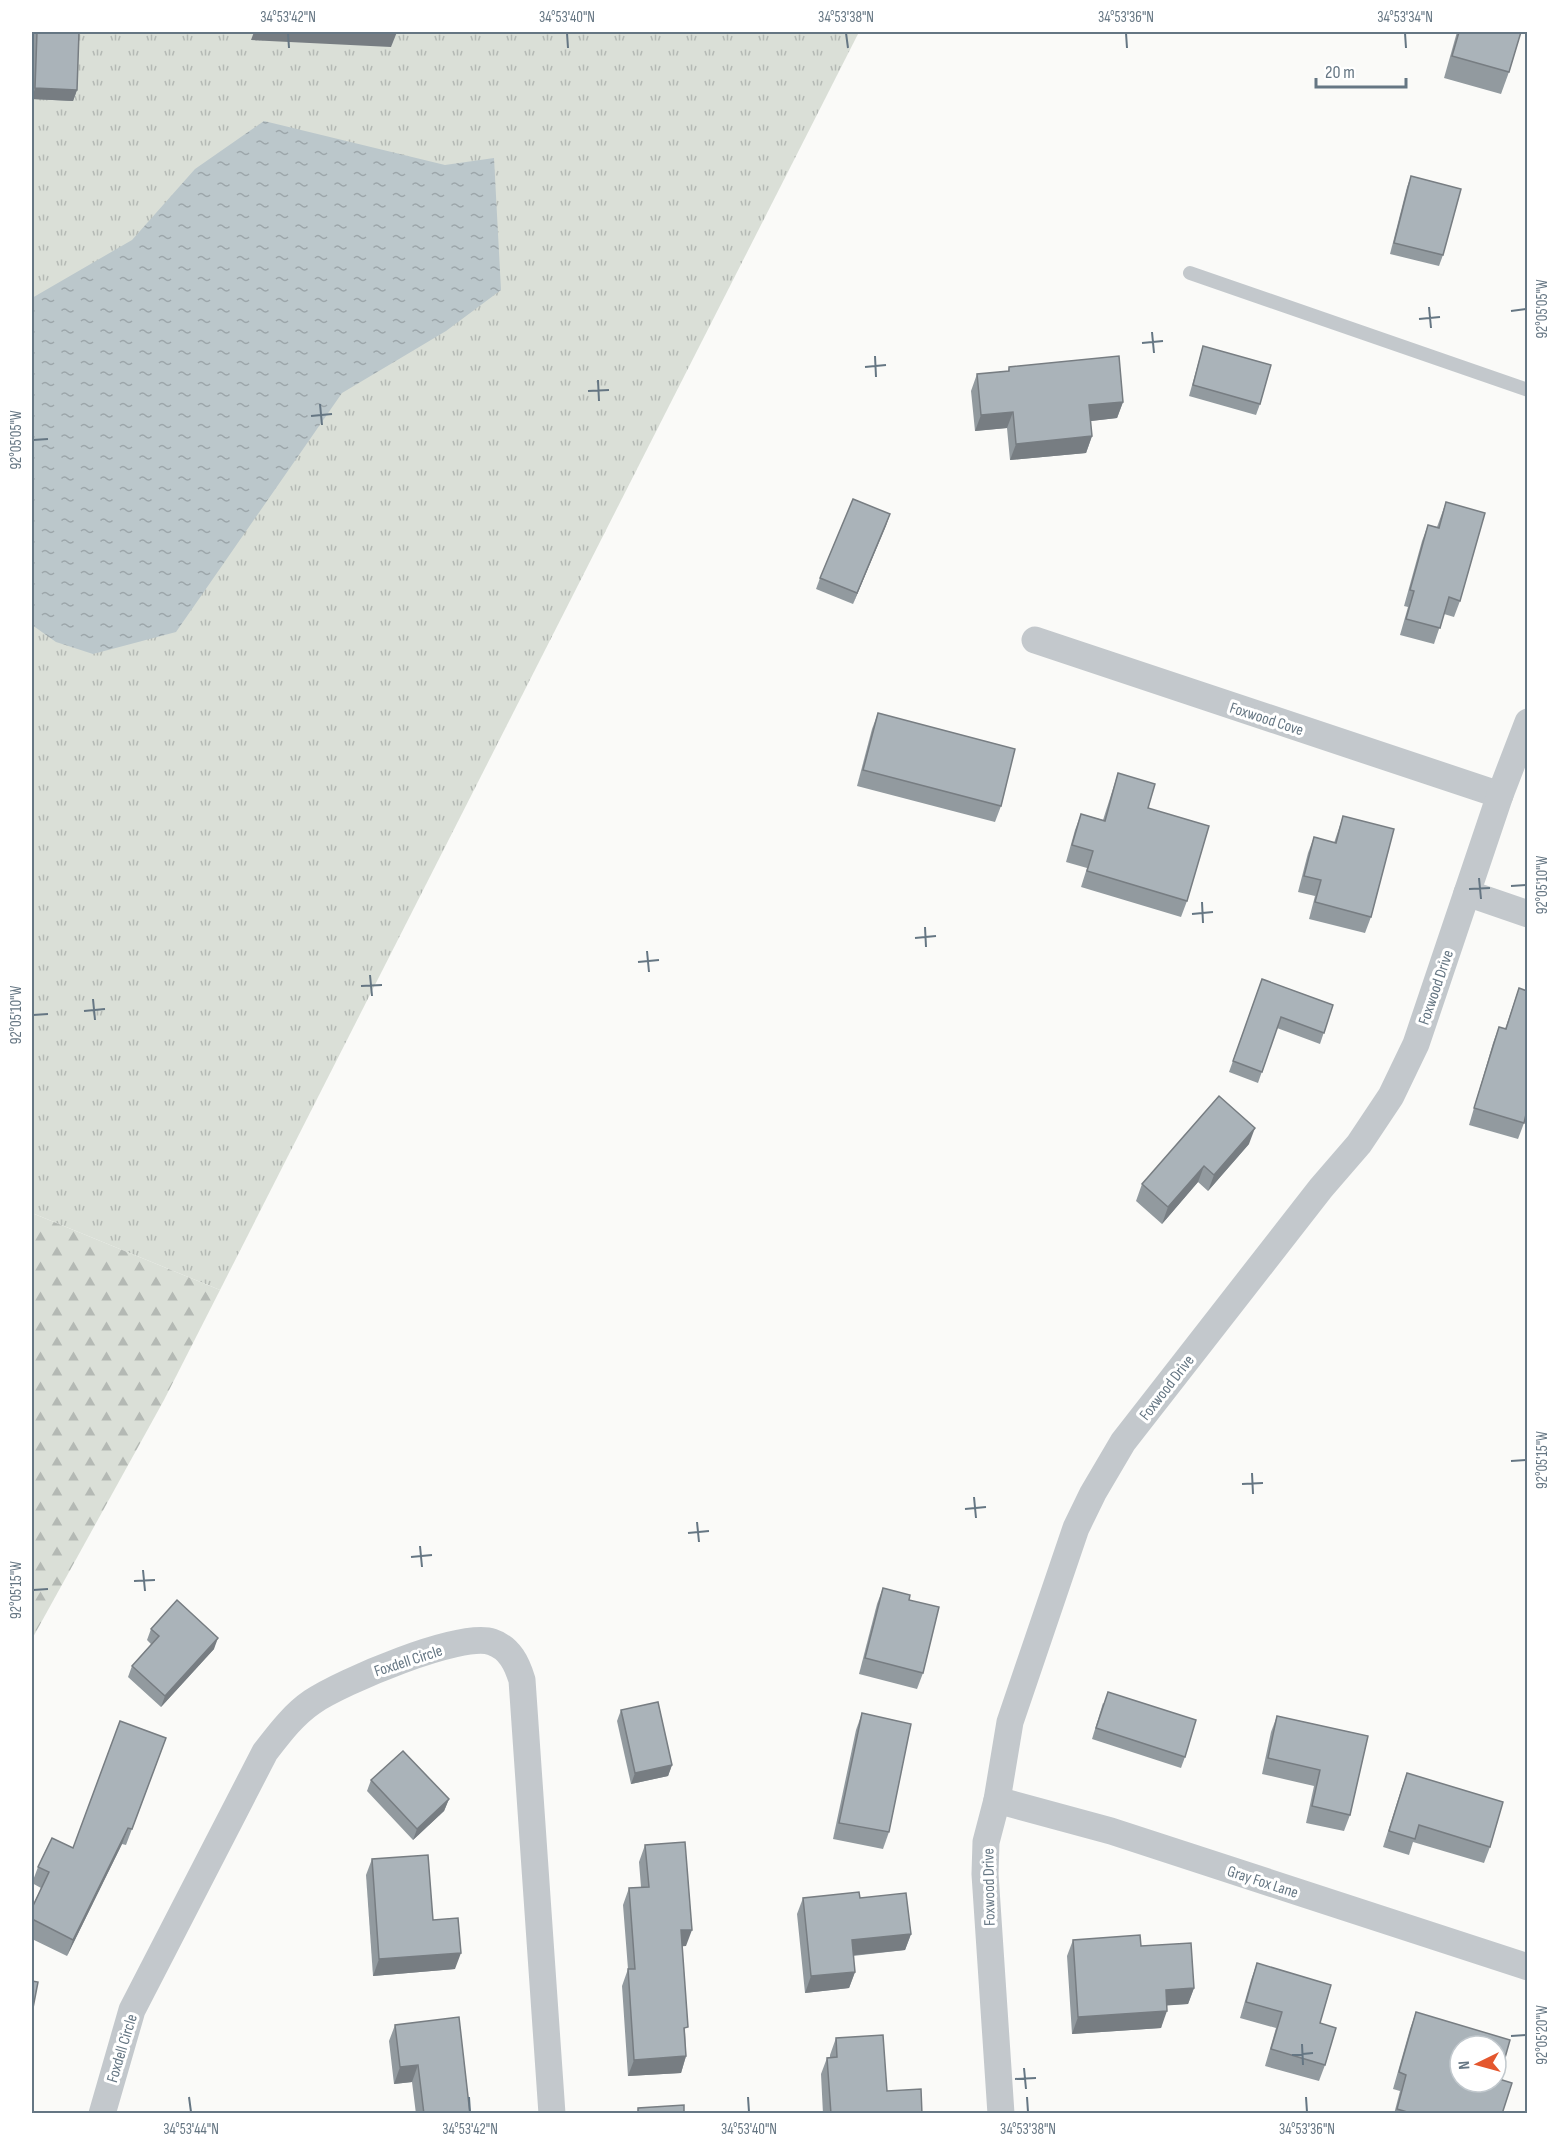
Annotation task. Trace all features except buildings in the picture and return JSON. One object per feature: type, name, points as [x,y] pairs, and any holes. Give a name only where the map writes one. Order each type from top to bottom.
[{"type":"street","name":"Foxwood Cove","points":[[1035,640],[1500,795]]},
{"type":"street","name":"Foxwood Drive","points":[[1001,2114],[985,1874],[986,1842],[997,1800],[1010,1722],[1076,1528],[1093,1492],[1123,1442],[1321,1188],[1359,1144],[1391,1096],[1416,1044],[1527,722]]},
{"type":"street","points":[[1467,893],[1527,914]]},
{"type":"street","name":"Foxdell Circle","points":[[102,2114],[132,2010],[265,1752],[286,1725],[310,1703],[330,1690],[391,1663],[473,1640],[492,1642],[503,1648],[516,1662],[522,1680],[552,2114]]},
{"type":"street","name":"Gray Fox Lane","points":[[997,1800],[1111,1831],[1527,1967]]},
{"type":"lane","points":[[1190,273],[1527,390]]},
{"type":"green space","points":[[32,32],[859,32],[220,1290],[32,1213]]},
{"type":"green space","points":[[32,1213],[220,1290],[164,1400],[32,1639]]},
{"type":"water","points":[[264,121],[445,165],[494,158],[501,290],[446,331],[342,393],[176,632],[93,654],[56,642],[32,625],[32,298],[132,240],[195,169]]}]
